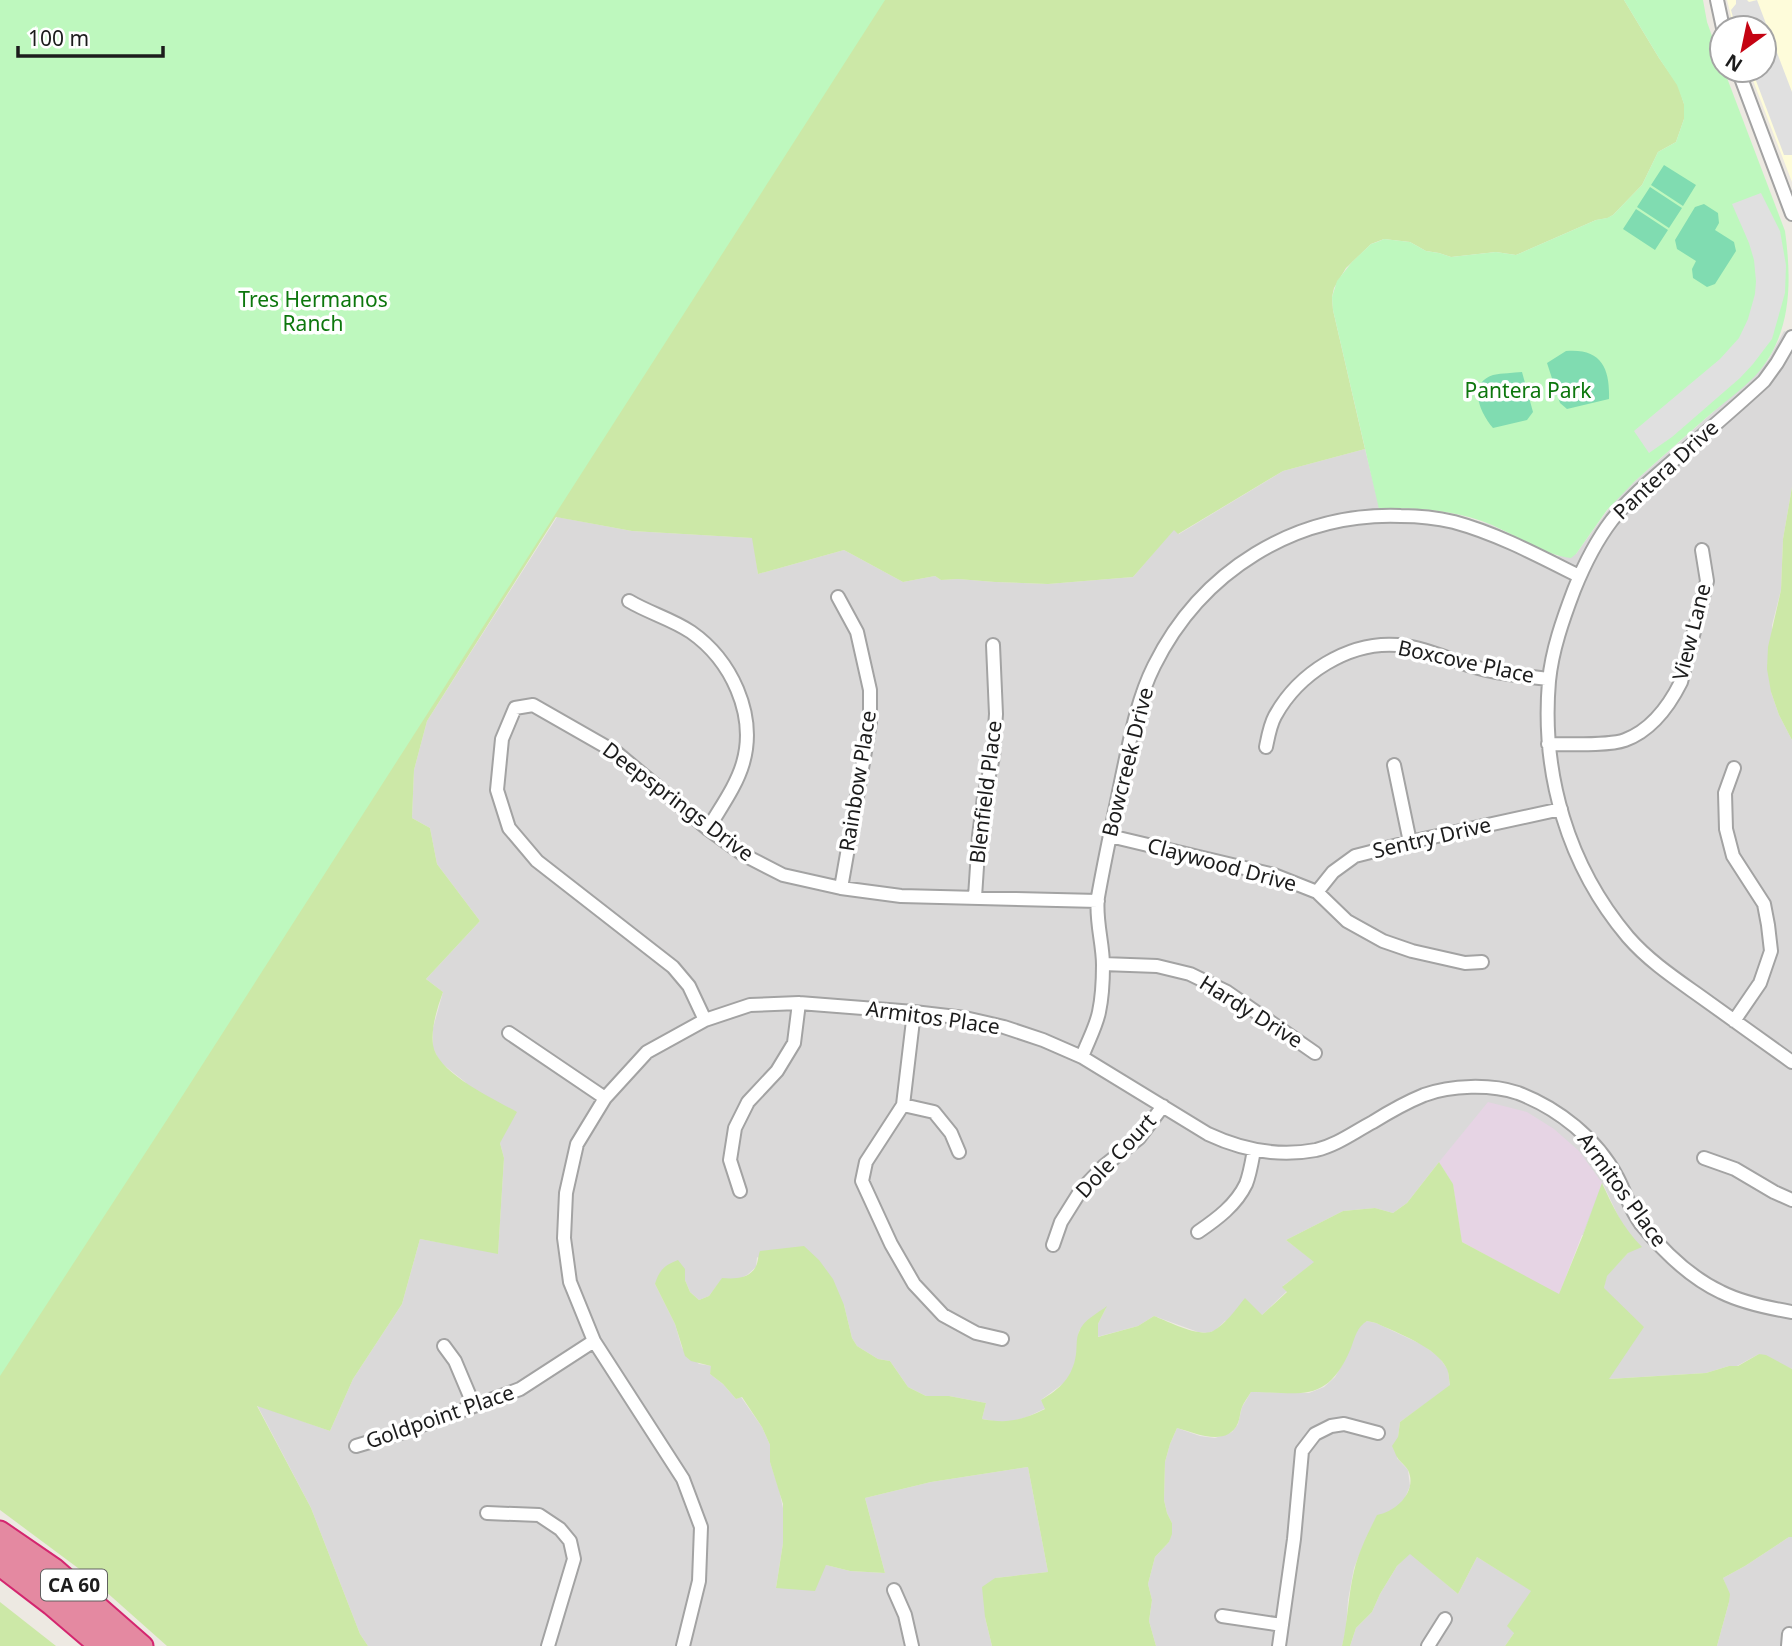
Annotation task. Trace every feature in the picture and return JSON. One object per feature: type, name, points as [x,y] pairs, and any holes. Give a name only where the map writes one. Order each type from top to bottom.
[{"type":"highway","name":"CA 60","points":[[0,1531],[54,1568],[144,1646]]},
{"type":"highway","points":[[0,1549],[22,1563],[120,1646]]},
{"type":"highway","points":[[0,1566],[99,1646]]},
{"type":"highway","name":"CA 60","points":[[0,1581],[43,1612],[83,1646]]},
{"type":"street","points":[[1743,84],[1792,214]]},
{"type":"street","name":"Pantera Drive","points":[[1792,337],[1764,381],[1650,481],[1612,520],[1597,542],[1561,622],[1549,680],[1548,744],[1552,778],[1561,809],[1583,869],[1604,906],[1630,939],[1660,967],[1792,1062]]},
{"type":"street","name":"Bowcreek Drive","points":[[1082,1057],[1099,1013],[1103,964],[1098,901],[1140,702],[1153,667],[1171,636],[1192,607],[1218,581],[1250,557],[1283,538],[1345,519],[1380,515],[1451,521],[1489,533],[1580,576]]},
{"type":"street","name":"View Lane","points":[[1548,744],[1623,741],[1644,730],[1661,714],[1681,682],[1707,581],[1702,550]]},
{"type":"street","name":"Rainbow Place","points":[[838,597],[857,632],[870,690],[870,723],[841,888]]},
{"type":"street","points":[[629,601],[690,632],[712,649],[738,691],[744,714],[746,740],[743,762],[734,785],[708,829]]},
{"type":"street","name":"Blenfield Place","points":[[975,897],[984,797],[993,757],[996,714],[993,645]]},
{"type":"street","name":"Boxcove Place","points":[[1266,747],[1273,719],[1287,697],[1308,675],[1334,659],[1363,648],[1396,645],[1423,649],[1490,671],[1549,680]]},
{"type":"street","name":"Deepsprings Drive","points":[[705,1020],[689,986],[673,967],[537,861],[509,828],[497,790],[502,739],[515,708],[533,705],[617,753],[708,829],[744,855],[783,875],[841,888],[901,896],[1098,901]]},
{"type":"street","points":[[1394,765],[1410,842]]},
{"type":"street","points":[[1734,768],[1725,793],[1726,829],[1733,856],[1764,904],[1771,951],[1760,983],[1734,1021]]},
{"type":"street","name":"Sentry Drive","points":[[1317,892],[1332,872],[1356,856],[1561,809]]},
{"type":"street","name":"Claywood Drive","points":[[1110,836],[1274,875],[1317,892],[1347,921],[1383,941],[1412,951],[1465,963],[1482,962]]},
{"type":"street","name":"Hardy Drive","points":[[1103,964],[1157,966],[1190,974],[1227,992],[1315,1052]]},
{"type":"street","points":[[740,1191],[730,1160],[735,1128],[748,1102],[777,1071],[794,1043],[799,1003]]},
{"type":"street","name":"Armitos Place","points":[[683,1646],[699,1581],[701,1527],[683,1479],[594,1341],[570,1282],[564,1238],[566,1193],[577,1144],[605,1098],[647,1052],[705,1020],[750,1005],[799,1003],[914,1012],[964,1018],[1004,1027],[1082,1057],[1208,1134],[1227,1143],[1254,1150],[1288,1153],[1318,1150],[1346,1138],[1424,1095],[1447,1089],[1476,1087],[1517,1093],[1552,1109],[1586,1135],[1615,1174],[1639,1222],[1678,1265],[1721,1292],[1764,1307],[1792,1312]]},
{"type":"street","points":[[914,1012],[903,1105],[866,1162],[862,1181],[891,1244],[914,1283],[943,1315],[976,1333],[1002,1339]]},
{"type":"street","points":[[509,1033],[605,1098]]},
{"type":"street","points":[[903,1105],[934,1112],[951,1133],[958,1152]]},
{"type":"street","name":"Dole Court","points":[[1053,1245],[1062,1222],[1081,1190],[1104,1166],[1139,1138],[1163,1106]]},
{"type":"street","points":[[1198,1232],[1234,1202],[1247,1183],[1254,1150]]},
{"type":"street","points":[[1704,1158],[1735,1169],[1792,1200]]},
{"type":"street","name":"Goldpoint Place","points":[[356,1446],[403,1432],[520,1389],[594,1341]]},
{"type":"street","points":[[444,1346],[456,1361],[474,1406]]},
{"type":"street","points":[[1279,1646],[1294,1539],[1302,1451],[1315,1434],[1331,1426],[1344,1424],[1378,1433]]},
{"type":"street","points":[[487,1513],[539,1515],[560,1529],[570,1541],[574,1559],[548,1646]]},
{"type":"street","points":[[894,1590],[905,1615],[912,1646]]},
{"type":"street","points":[[1222,1616],[1283,1625]]},
{"type":"street","points":[[1428,1646],[1445,1619]]},
{"type":"shaded area","points":[[1727,0],[1792,0],[1792,182],[1754,84],[1778,84],[1778,14],[1730,14]]},
{"type":"shaded area","points":[[1736,0],[1757,0],[1762,14],[1732,14],[1731,10]]},
{"type":"shaded area","points":[[1778,55],[1792,92],[1792,155],[1784,155],[1757,84],[1778,84]]},
{"type":"shaded area","points":[[1761,193],[1780,231],[1786,265],[1785,293],[1772,339],[1740,378],[1672,437],[1649,453],[1634,431],[1720,359],[1739,338],[1748,319],[1755,294],[1754,260],[1732,204]]},
{"type":"shaded area","points":[[1784,331],[1792,333],[1792,487],[1783,539],[1781,590],[1772,625],[1771,692],[1792,740],[1792,1369],[1759,1354],[1737,1366],[1706,1373],[1608,1379],[1604,1288],[1606,1276],[1628,1253],[1632,1237],[1621,1222],[1603,1184],[1583,1235],[1462,1242],[1453,1184],[1439,1162],[1407,1203],[1393,1213],[1375,1208],[1343,1211],[1286,1240],[1315,1262],[1283,1286],[1287,1291],[1262,1315],[1225,1321],[1216,1330],[1208,1333],[1154,1316],[1138,1326],[1097,1337],[1098,1324],[1106,1308],[1079,1331],[1072,1372],[1064,1383],[1041,1400],[1046,1408],[1013,1421],[982,1419],[986,1403],[949,1396],[926,1396],[908,1387],[890,1361],[878,1359],[857,1346],[852,1338],[844,1305],[757,1257],[756,1267],[747,1275],[739,1279],[722,1279],[709,1296],[699,1300],[690,1292],[685,1280],[685,1269],[655,1284],[675,1324],[682,1348],[699,1364],[712,1366],[710,1374],[736,1399],[741,1397],[762,1427],[770,1445],[770,1462],[784,1513],[783,1543],[776,1588],[826,1565],[850,1571],[885,1573],[865,1498],[931,1482],[1028,1467],[1048,1572],[995,1578],[985,1617],[992,1646],[368,1646],[360,1634],[311,1508],[257,1405],[330,1431],[353,1379],[402,1304],[420,1239],[498,1253],[504,1158],[500,1143],[465,1082],[440,1062],[433,1048],[433,1028],[443,992],[426,979],[480,921],[437,864],[430,828],[412,818],[414,770],[427,721],[557,517],[632,531],[753,538],[758,574],[844,550],[903,582],[935,576],[941,580],[1048,584],[1133,577],[1174,529],[1179,534],[1283,471],[1365,449],[1380,509],[1416,509],[1453,514],[1489,524],[1557,556],[1576,554],[1615,500],[1755,375],[1768,360]]},
{"type":"shaded area","points":[[1488,1102],[1527,1112],[1554,1129],[1579,1151],[1602,1183],[1559,1295],[1462,1242],[1453,1184],[1439,1162]]},
{"type":"shaded area","points":[[1367,1321],[1423,1345],[1439,1357],[1448,1370],[1450,1386],[1400,1422],[1397,1458],[1408,1470],[1410,1486],[1405,1498],[1386,1514],[1367,1536],[1354,1568],[1342,1646],[1156,1646],[1149,1621],[1152,1600],[1148,1584],[1155,1557],[1169,1542],[1172,1523],[1164,1500],[1165,1462],[1177,1428],[1215,1438],[1232,1432],[1251,1392],[1309,1393],[1324,1387],[1335,1377],[1342,1365],[1359,1326]]},
{"type":"shaded area","points":[[1792,1537],[1792,1646],[1717,1646],[1729,1602],[1723,1578]]},
{"type":"shaded area","points":[[1410,1553],[1458,1594],[1477,1557],[1532,1591],[1514,1633],[1505,1646],[1350,1646],[1356,1628],[1372,1612],[1397,1566]]},
{"type":"green space","points":[[0,0],[1624,0],[1678,85],[1684,104],[1684,119],[1676,142],[1658,152],[1642,185],[1613,215],[1516,255],[1496,252],[1451,257],[1426,251],[1410,242],[1384,239],[1371,244],[1346,268],[1334,288],[1332,297],[1365,449],[1283,471],[1178,534],[1174,530],[1133,577],[1048,584],[941,580],[935,576],[903,582],[844,550],[758,574],[752,538],[632,531],[556,517],[427,721],[414,770],[412,818],[430,828],[437,864],[480,921],[426,979],[443,992],[434,1025],[433,1045],[437,1055],[455,1075],[517,1112],[500,1143],[504,1158],[498,1254],[420,1239],[402,1304],[353,1379],[330,1431],[257,1406],[311,1508],[360,1634],[368,1646],[167,1646],[86,1574],[0,1510]]},
{"type":"green space","name":"Tres Hermanos Ranch","points":[[0,0],[885,0],[0,1376]]},
{"type":"green space","name":"Pantera Park","points":[[1624,0],[1703,0],[1708,25],[1708,84],[1729,84],[1785,231],[1788,270],[1786,308],[1783,326],[1767,360],[1755,376],[1634,482],[1607,510],[1571,558],[1552,553],[1492,525],[1465,516],[1422,509],[1379,509],[1333,310],[1332,297],[1337,281],[1371,244],[1384,239],[1410,242],[1426,251],[1451,257],[1496,252],[1516,255],[1613,215],[1642,185],[1658,152],[1676,142],[1684,119],[1684,104],[1677,85]]},
{"type":"green space","points":[[1664,165],[1696,185],[1683,206],[1651,185]]},
{"type":"green space","points":[[1650,187],[1682,208],[1669,228],[1637,207]]},
{"type":"green space","points":[[1704,204],[1718,213],[1719,223],[1715,230],[1734,242],[1736,251],[1715,284],[1707,287],[1693,278],[1692,269],[1696,261],[1677,249],[1675,240],[1695,207]]},
{"type":"green space","points":[[1636,209],[1668,230],[1655,250],[1623,229]]},
{"type":"green space","points":[[1566,351],[1588,353],[1596,357],[1608,378],[1609,399],[1567,409],[1560,403],[1547,363]]},
{"type":"green space","points":[[1522,372],[1533,412],[1527,420],[1493,428],[1478,400],[1480,385],[1493,375]]},
{"type":"green space","points":[[1792,487],[1792,740],[1779,715],[1767,669],[1768,647],[1781,590],[1783,539]]},
{"type":"green space","points":[[1439,1162],[1453,1184],[1462,1242],[1559,1294],[1602,1183],[1624,1225],[1642,1247],[1628,1253],[1607,1276],[1604,1288],[1644,1327],[1609,1379],[1706,1373],[1738,1366],[1759,1354],[1792,1369],[1792,1537],[1723,1578],[1730,1594],[1717,1646],[1505,1646],[1514,1633],[1507,1626],[1531,1591],[1477,1557],[1458,1594],[1410,1554],[1397,1566],[1372,1612],[1356,1628],[1350,1646],[1342,1646],[1352,1580],[1364,1542],[1377,1515],[1391,1510],[1408,1493],[1408,1470],[1397,1458],[1392,1446],[1398,1437],[1400,1422],[1450,1385],[1447,1369],[1442,1361],[1426,1347],[1367,1321],[1355,1336],[1342,1366],[1322,1387],[1298,1393],[1251,1392],[1233,1431],[1219,1437],[1177,1428],[1165,1462],[1164,1500],[1172,1523],[1172,1534],[1169,1542],[1155,1557],[1148,1584],[1152,1600],[1149,1621],[1156,1646],[992,1646],[982,1587],[995,1578],[1048,1572],[1028,1467],[931,1482],[865,1498],[885,1573],[850,1571],[826,1565],[815,1591],[776,1588],[783,1543],[783,1504],[770,1462],[770,1445],[762,1427],[742,1397],[736,1399],[710,1374],[711,1366],[691,1361],[685,1356],[675,1324],[655,1284],[663,1269],[678,1260],[685,1269],[685,1280],[690,1292],[699,1300],[709,1296],[722,1278],[740,1277],[752,1272],[760,1251],[804,1246],[833,1279],[857,1346],[878,1359],[890,1361],[908,1387],[926,1396],[949,1396],[986,1403],[982,1419],[1015,1420],[1045,1409],[1041,1400],[1060,1387],[1069,1376],[1081,1328],[1087,1320],[1107,1306],[1098,1324],[1098,1337],[1138,1326],[1154,1316],[1184,1328],[1207,1333],[1222,1325],[1245,1298],[1262,1315],[1287,1292],[1282,1287],[1314,1262],[1286,1240],[1343,1211],[1375,1208],[1393,1213],[1407,1203]]},
{"type":"green space","points":[[0,1602],[56,1646],[0,1646]]}]
